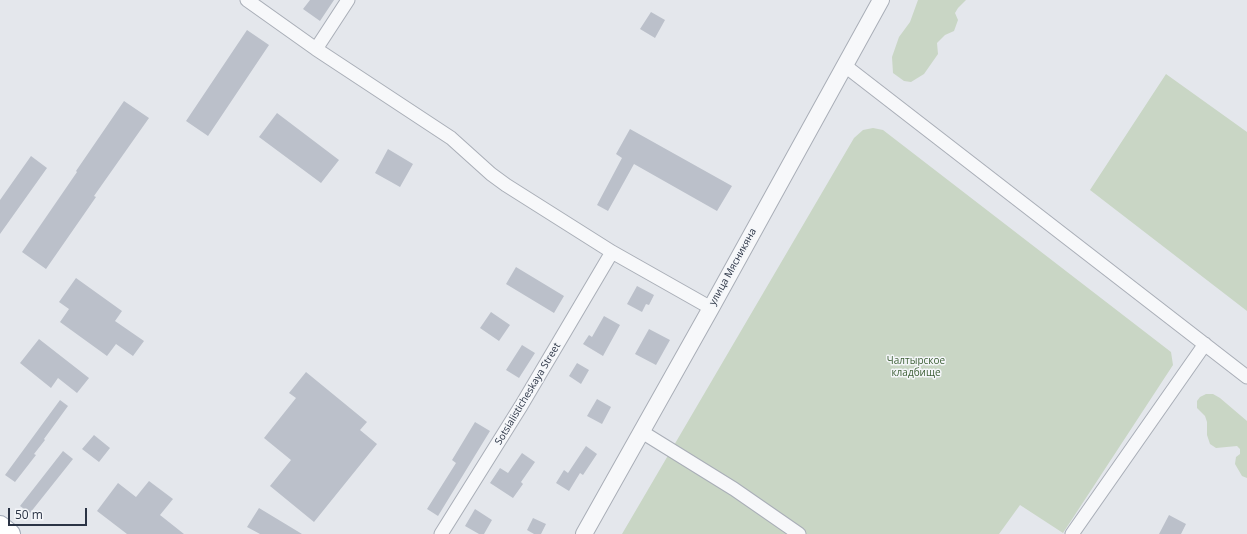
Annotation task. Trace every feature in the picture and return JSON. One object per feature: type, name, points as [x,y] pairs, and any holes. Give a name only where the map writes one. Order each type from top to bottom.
[{"type":"main road","points":[[0,526],[10,534]]},
{"type":"street","points":[[247,0],[316,49],[451,138],[501,181],[612,252],[711,308]]},
{"type":"street","points":[[316,49],[348,0]]},
{"type":"street","name":"улица Мясникяна","points":[[584,534],[881,0]]},
{"type":"street","points":[[844,65],[1247,377]]},
{"type":"street","name":"Sotsialisticheskaya Street","points":[[441,534],[521,406],[612,252]]},
{"type":"street","points":[[1072,534],[1204,344]]},
{"type":"street","points":[[642,432],[734,489],[800,534]]},
{"type":"green space","points":[[918,0],[966,0],[955,13],[958,20],[954,31],[945,35],[937,43],[938,54],[924,74],[911,82],[904,81],[893,73],[892,57],[899,37],[910,22]]},
{"type":"green space","points":[[1166,74],[1247,132],[1247,311],[1090,190]]},
{"type":"green space","name":"Чалтырское кладбище","points":[[873,128],[883,130],[1171,352],[1173,365],[1063,533],[1020,505],[999,534],[622,534],[854,138],[863,130]]},
{"type":"green space","points":[[1206,394],[1213,394],[1220,398],[1247,421],[1247,478],[1242,476],[1235,464],[1236,457],[1240,454],[1240,449],[1237,446],[1216,448],[1210,444],[1207,435],[1207,422],[1205,416],[1197,408],[1197,401],[1200,397]]},
{"type":"building","points":[[310,0],[334,0],[320,21],[303,9]]},
{"type":"building","points":[[651,12],[665,20],[655,38],[640,29]]},
{"type":"building","points":[[247,30],[269,45],[208,136],[186,121]]},
{"type":"building","points":[[124,101],[149,118],[94,196],[96,197],[46,269],[22,252]]},
{"type":"building","points":[[277,113],[339,160],[321,183],[259,137]]},
{"type":"building","points":[[630,129],[732,186],[717,211],[634,164],[608,211],[597,205],[622,158],[616,154]]},
{"type":"building","points":[[388,149],[413,164],[400,187],[375,173]]},
{"type":"building","points":[[31,156],[47,168],[0,234],[0,200]]},
{"type":"building","points":[[516,267],[564,296],[554,313],[506,284]]},
{"type":"building","points":[[76,278],[122,311],[115,321],[144,341],[133,356],[116,344],[107,356],[60,322],[69,309],[59,302]]},
{"type":"building","points":[[637,286],[654,295],[649,305],[646,304],[642,312],[627,304]]},
{"type":"building","points":[[491,312],[510,325],[499,341],[480,328]]},
{"type":"building","points":[[604,316],[620,325],[603,356],[583,344],[589,335],[592,337]]},
{"type":"building","points":[[649,329],[670,340],[656,365],[635,354]]},
{"type":"building","points":[[39,339],[89,378],[77,393],[58,378],[51,388],[20,363]]},
{"type":"building","points":[[522,345],[535,353],[519,378],[506,370]]},
{"type":"building","points":[[577,363],[589,370],[581,384],[569,376]]},
{"type":"building","points":[[306,372],[367,422],[360,430],[377,444],[314,522],[270,486],[291,460],[264,438],[296,398],[289,393]]},
{"type":"building","points":[[597,399],[611,407],[602,424],[587,416]]},
{"type":"building","points":[[60,400],[68,406],[34,454],[36,455],[15,482],[5,475]]},
{"type":"building","points":[[475,422],[490,431],[438,516],[427,509],[456,463],[452,460]]},
{"type":"building","points":[[94,435],[110,448],[99,462],[82,449]]},
{"type":"building","points":[[586,446],[597,454],[583,475],[580,473],[569,491],[556,483],[564,470],[568,473]]},
{"type":"building","points":[[63,451],[73,459],[30,513],[20,506]]},
{"type":"building","points":[[522,453],[535,462],[521,482],[523,484],[513,498],[490,483],[500,468],[508,473]]},
{"type":"building","points":[[149,481],[173,499],[160,515],[184,534],[127,534],[97,511],[118,483],[136,497]]},
{"type":"building","points":[[259,508],[302,534],[260,534],[247,527]]},
{"type":"building","points":[[475,509],[492,520],[484,534],[479,534],[465,526]]},
{"type":"building","points":[[1169,515],[1186,524],[1181,534],[1159,534]]},
{"type":"building","points":[[533,518],[546,524],[541,534],[534,534],[527,530]]}]
